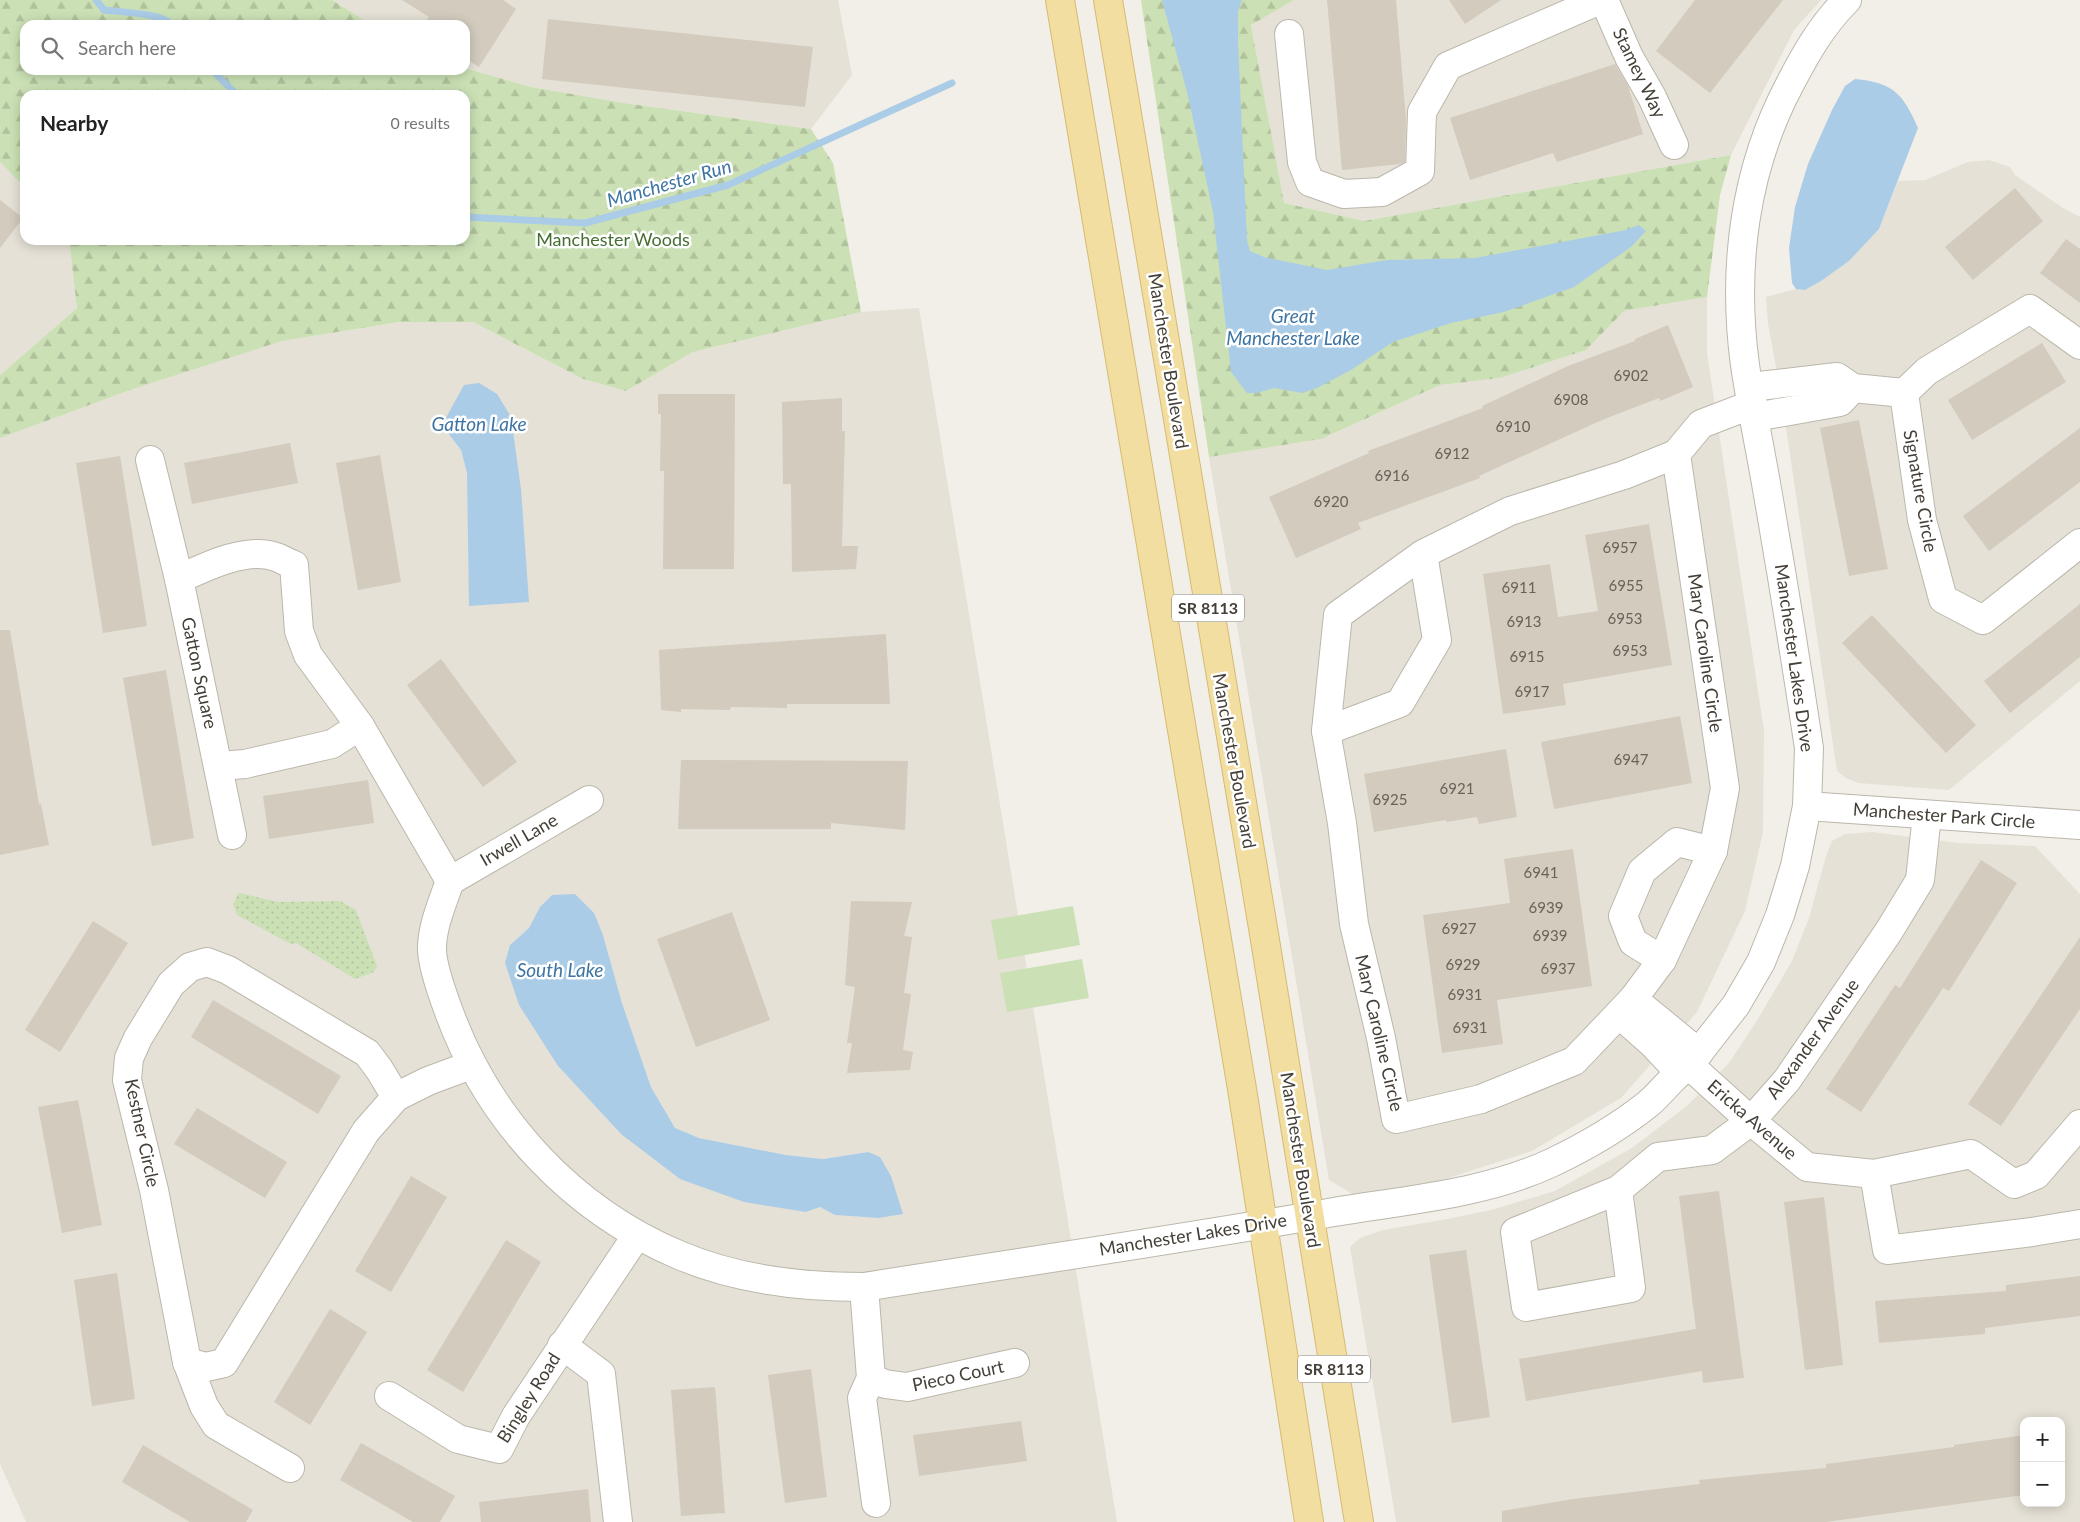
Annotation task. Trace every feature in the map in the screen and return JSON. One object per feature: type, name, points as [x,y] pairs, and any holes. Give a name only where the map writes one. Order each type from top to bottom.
[{"type":"main road","name":"SR 8113","points":[[1060,0],[1263,1224],[1309,1522]]},
{"type":"main road","name":"Manchester Boulevard","points":[[1108,0],[1219,674],[1267,950],[1359,1522]]},
{"type":"street","points":[[1289,34],[1302,162],[1310,182],[1344,194],[1382,192],[1420,171],[1422,112],[1448,66],[1600,0]]},
{"type":"street","name":"Stamey Way","points":[[1604,0],[1629,56],[1652,97],[1674,145]]},
{"type":"street","name":"Manchester Lakes Drive","points":[[450,881],[439,911],[432,947],[441,989],[460,1044],[484,1087],[515,1132],[538,1158],[579,1196],[637,1235],[680,1256],[730,1272],[769,1280],[833,1287],[864,1287],[1309,1217],[1479,1188],[1514,1178],[1551,1163],[1618,1126],[1649,1102],[1689,1063],[1736,1005],[1761,962],[1780,915],[1795,866],[1807,806],[1809,748],[1753,402],[1745,365],[1740,293],[1742,237],[1749,192],[1760,152],[1775,111],[1811,44],[1834,13],[1847,0]]},
{"type":"street","points":[[1753,402],[1837,377],[1854,388],[1904,393],[1927,371],[2030,309],[2080,345]]},
{"type":"street","name":"Signature Circle","points":[[1904,393],[1922,520],[1943,599],[1983,620],[2080,543]]},
{"type":"street","name":"Mary Caroline Circle","points":[[1676,454],[1726,788],[1713,851],[1662,960],[1626,1006],[1574,1061],[1481,1099],[1396,1119],[1381,1038],[1354,924],[1342,823],[1326,731],[1338,615],[1423,554],[1510,511],[1624,475],[1676,454],[1702,424],[1753,402]]},
{"type":"street","name":"Gatton Square","points":[[150,460],[179,579],[232,835]]},
{"type":"street","points":[[179,579],[207,566],[246,554],[275,556],[294,565],[299,631],[308,655],[360,726],[450,881]]},
{"type":"street","points":[[1326,731],[1400,703],[1437,640],[1423,554]]},
{"type":"street","points":[[219,766],[245,764],[332,744],[360,726]]},
{"type":"street","name":"Irwell Lane","points":[[450,881],[589,800]]},
{"type":"street","name":"Manchester Park Circle","points":[[1807,806],[2080,825]]},
{"type":"street","name":"Alexander Avenue","points":[[1618,1190],[1631,1288],[1526,1307],[1516,1232],[1618,1190],[1658,1157],[1712,1150],[1751,1121],[1787,1080],[1889,931],[1920,880],[1926,815]]},
{"type":"street","points":[[1662,960],[1633,942],[1623,916],[1642,872],[1677,842],[1713,851]]},
{"type":"street","name":"Kestner Circle","points":[[290,1468],[216,1425],[204,1406],[187,1362],[154,1190],[127,1080],[130,1058],[138,1038],[171,984],[190,967],[207,962],[228,970],[367,1053],[396,1097]]},
{"type":"street","points":[[1626,1006],[1689,1063]]},
{"type":"street","name":"Ericka Avenue","points":[[1689,1063],[1751,1121],[1806,1167],[1874,1174],[1971,1154],[2014,1184],[2036,1175],[2080,1124]]},
{"type":"street","points":[[187,1362],[206,1367],[224,1363],[366,1131],[396,1097],[428,1081],[471,1065]]},
{"type":"street","points":[[1874,1174],[1887,1250],[2032,1232],[2080,1224]]},
{"type":"street","name":"Bingley Road","points":[[389,1396],[458,1439],[499,1449],[516,1416],[637,1235]]},
{"type":"street","points":[[864,1287],[871,1378],[862,1398],[876,1504]]},
{"type":"street","name":"Bingley Road","points":[[562,1345],[602,1374],[618,1522]]},
{"type":"street","name":"Pieco Court","points":[[871,1378],[885,1384],[907,1387],[1015,1363]]},
{"type":"shaded area","points":[[332,0],[838,0],[852,75],[811,129],[624,103],[531,87],[470,69],[470,20],[364,20]]},
{"type":"shaded area","points":[[1294,0],[1821,0],[1794,30],[1731,155],[1364,221],[1283,203],[1251,24]]},
{"type":"shaded area","points":[[1989,160],[2010,167],[2015,175],[2063,208],[2080,217],[2080,681],[1949,790],[1858,783],[1846,778],[1837,771],[1781,394],[1768,324],[1766,297],[1796,289],[1805,290],[1849,261],[1879,229],[1898,181],[1925,180],[1968,162]]},
{"type":"shaded area","points":[[0,162],[20,183],[20,245],[70,245],[77,308],[0,375]]},
{"type":"shaded area","points":[[1707,297],[1707,353],[1764,731],[1763,832],[1745,911],[1697,1012],[1621,1098],[1532,1151],[1436,1182],[1354,1195],[1329,1180],[1209,457],[1321,439],[1440,385],[1500,378],[1586,350],[1624,311]]},
{"type":"shaded area","points":[[919,308],[1117,1522],[26,1522],[0,1464],[0,438],[133,389],[282,341],[399,322],[473,322],[583,379],[626,391],[693,352],[861,312]],"holes":[[[461,450],[529,602],[467,473]],[[529,928],[603,935],[622,1003],[651,1087],[675,1128],[699,1138],[786,1155],[823,1159],[868,1152],[878,1218],[835,1215],[820,1207],[805,1212],[621,1134],[558,1066],[510,945]]]},
{"type":"shaded area","points":[[1872,832],[1958,843],[2035,846],[2080,894],[2080,1522],[1396,1522],[1350,1247],[1360,1238],[1383,1230],[1491,1210],[1555,1191],[1632,1148],[1688,1105],[1729,1063],[1758,1019],[1792,961],[1809,918],[1832,841],[1845,834]]},
{"type":"green space","name":"Manchester Woods","points":[[0,0],[332,0],[364,20],[20,20],[20,75],[470,75],[470,69],[531,87],[624,103],[811,129],[833,163],[861,312],[693,352],[626,391],[583,379],[473,322],[399,322],[282,341],[133,389],[0,438],[0,375],[77,308],[70,245],[470,245],[470,90],[20,90],[20,183],[0,162]]},
{"type":"green space","points":[[1141,0],[1294,0],[1251,25],[1284,203],[1364,221],[1731,155],[1720,195],[1707,297],[1624,311],[1586,350],[1500,378],[1440,385],[1321,439],[1209,457]]},
{"type":"green space","points":[[239,893],[279,902],[340,901],[356,910],[377,966],[374,972],[355,979],[296,943],[291,944],[237,915],[233,904]]},
{"type":"green space","points":[[1073,906],[1080,945],[998,960],[991,920]]},
{"type":"green space","points":[[1082,959],[1089,998],[1007,1012],[1000,973]]},
{"type":"water","name":"Great Manchester Lake","points":[[1162,0],[1242,0],[1238,11],[1238,42],[1247,240],[1250,251],[1264,257],[1327,270],[1387,260],[1475,258],[1626,230],[1639,225],[1646,231],[1631,247],[1574,287],[1504,312],[1451,323],[1393,342],[1351,370],[1317,388],[1302,393],[1274,388],[1257,393],[1247,393],[1231,372],[1213,212],[1188,96]]},
{"type":"water","points":[[1855,79],[1879,84],[1896,92],[1913,116],[1918,128],[1879,229],[1849,261],[1805,290],[1796,289],[1792,283],[1789,248],[1795,207],[1808,164],[1832,110],[1845,86]]},
{"type":"water","name":"Gatton Lake","points":[[479,383],[497,394],[511,417],[521,489],[529,602],[469,606],[467,473],[461,450],[442,425],[464,385]]},
{"type":"water","name":"South Lake","points":[[575,894],[594,913],[603,935],[622,1003],[651,1087],[675,1128],[699,1138],[786,1155],[823,1159],[868,1152],[880,1157],[891,1176],[903,1214],[878,1218],[835,1215],[820,1207],[806,1212],[744,1202],[680,1179],[621,1134],[558,1066],[519,1005],[505,963],[510,945],[529,928],[540,907],[552,895]]},
{"type":"building","points":[[402,0],[503,0],[516,9],[479,67],[470,61],[470,20],[427,20],[429,17]]},
{"type":"building","points":[[1327,0],[1396,0],[1406,120],[1405,162],[1342,170]]},
{"type":"building","points":[[1449,0],[1501,0],[1465,24]]},
{"type":"building","points":[[1695,0],[1783,0],[1710,93],[1656,51]]},
{"type":"building","points":[[548,19],[813,47],[805,107],[542,79]]},
{"type":"building","points":[[1615,64],[1628,86],[1643,134],[1557,162],[1553,153],[1470,180],[1450,118]]},
{"type":"building","points":[[2015,188],[2043,221],[1973,280],[1945,247]]},
{"type":"building","points":[[0,200],[20,216],[20,222],[0,248]]},
{"type":"building","points":[[2066,239],[2080,249],[2080,303],[2040,273]]},
{"type":"building","points":[[1668,325],[1693,387],[1660,401],[1659,398],[1602,420],[1479,476],[1480,478],[1358,523],[1361,529],[1296,558],[1269,497],[1369,453],[1368,451],[1483,408],[1482,406],[1568,366],[1635,341],[1635,339]]},
{"type":"building","points":[[2042,343],[2066,382],[1972,440],[1948,400]]},
{"type":"building","points":[[658,394],[735,394],[734,569],[663,569],[664,471],[660,471],[661,414],[658,414]]},
{"type":"building","points":[[842,398],[842,431],[845,431],[842,546],[858,546],[856,569],[792,572],[791,484],[783,484],[782,402]]},
{"type":"building","points":[[1859,420],[1888,569],[1849,576],[1820,428]]},
{"type":"building","points":[[2080,428],[2080,482],[1989,551],[1963,516]]},
{"type":"building","points":[[290,443],[298,483],[192,504],[184,463]]},
{"type":"building","points":[[380,455],[401,582],[358,590],[336,463]]},
{"type":"building","points":[[120,456],[147,626],[103,633],[76,463]]},
{"type":"building","points":[[1649,524],[1672,665],[1563,684],[1566,705],[1503,714],[1483,574],[1550,564],[1558,617],[1598,611],[1585,535]]},
{"type":"building","points":[[2080,604],[2080,657],[2010,713],[1984,681]]},
{"type":"building","points":[[1872,615],[1976,725],[1946,753],[1842,643]]},
{"type":"building","points":[[0,630],[10,630],[39,804],[41,804],[49,845],[0,855]]},
{"type":"building","points":[[886,634],[890,704],[787,704],[787,708],[731,707],[730,710],[681,709],[681,712],[661,710],[659,650]]},
{"type":"building","points":[[441,659],[517,762],[483,787],[407,685]]},
{"type":"building","points":[[166,670],[194,838],[152,846],[123,678]]},
{"type":"building","points":[[1680,716],[1692,783],[1554,809],[1541,742]]},
{"type":"building","points":[[1506,749],[1517,817],[1479,824],[1477,817],[1447,822],[1446,820],[1374,832],[1364,774]]},
{"type":"building","points":[[681,760],[908,761],[905,830],[831,823],[831,829],[678,829]]},
{"type":"building","points":[[368,780],[374,823],[269,839],[263,796]]},
{"type":"building","points":[[1573,849],[1592,986],[1497,1000],[1503,1044],[1442,1053],[1423,915],[1510,903],[1504,859]]},
{"type":"building","points":[[1981,860],[2017,883],[1949,991],[1943,988],[1861,1112],[1826,1089],[1895,985],[1900,988]]},
{"type":"building","points":[[851,901],[912,902],[904,936],[912,937],[904,993],[911,994],[903,1050],[913,1052],[910,1070],[847,1073],[852,1043],[847,1043],[855,987],[845,985]]},
{"type":"building","points":[[732,912],[770,1020],[696,1047],[657,939]]},
{"type":"building","points":[[93,921],[128,943],[60,1052],[25,1030]]},
{"type":"building","points":[[2080,937],[2080,1009],[2001,1126],[1968,1104]]},
{"type":"building","points":[[213,1000],[341,1076],[318,1114],[191,1037]]},
{"type":"building","points":[[78,1100],[102,1225],[62,1233],[38,1107]]},
{"type":"building","points":[[197,1108],[287,1162],[265,1198],[174,1144]]},
{"type":"building","points":[[411,1176],[447,1197],[391,1292],[355,1271]]},
{"type":"building","points":[[1719,1191],[1744,1378],[1703,1383],[1702,1371],[1526,1401],[1519,1359],[1696,1329],[1679,1196]]},
{"type":"building","points":[[1824,1197],[1843,1365],[1805,1370],[1784,1202]]},
{"type":"building","points":[[506,1240],[541,1262],[463,1392],[427,1370]]},
{"type":"building","points":[[1466,1250],[1490,1417],[1452,1423],[1429,1255]]},
{"type":"building","points":[[117,1273],[135,1399],[92,1406],[74,1280]]},
{"type":"building","points":[[2080,1276],[2080,1316],[1985,1328],[1985,1334],[1879,1343],[1875,1301],[2006,1291],[2006,1285]]},
{"type":"building","points":[[330,1309],[367,1332],[310,1425],[274,1402]]},
{"type":"building","points":[[811,1369],[827,1497],[785,1503],[768,1375]]},
{"type":"building","points":[[715,1387],[725,1513],[681,1516],[671,1390]]},
{"type":"building","points":[[1021,1421],[1027,1461],[919,1476],[913,1435]]},
{"type":"building","points":[[2020,1436],[2020,1496],[1826,1522],[1502,1522],[1502,1511],[1573,1499],[1700,1484],[1699,1480],[1826,1468],[1826,1464],[1954,1447],[1954,1445]]},
{"type":"building","points":[[361,1443],[455,1496],[440,1522],[413,1522],[340,1480]]},
{"type":"building","points":[[143,1445],[253,1510],[246,1522],[190,1522],[122,1482]]},
{"type":"building","points":[[588,1489],[591,1522],[481,1522],[479,1502]]},
{"type":"waterway","name":"Manchester Run","points":[[96,0],[104,10],[130,12],[164,20]]},
{"type":"waterway","name":"Manchester Run","points":[[217,75],[232,90]]},
{"type":"waterway","name":"Manchester Run","points":[[470,217],[585,223],[728,185],[952,83]]}]
